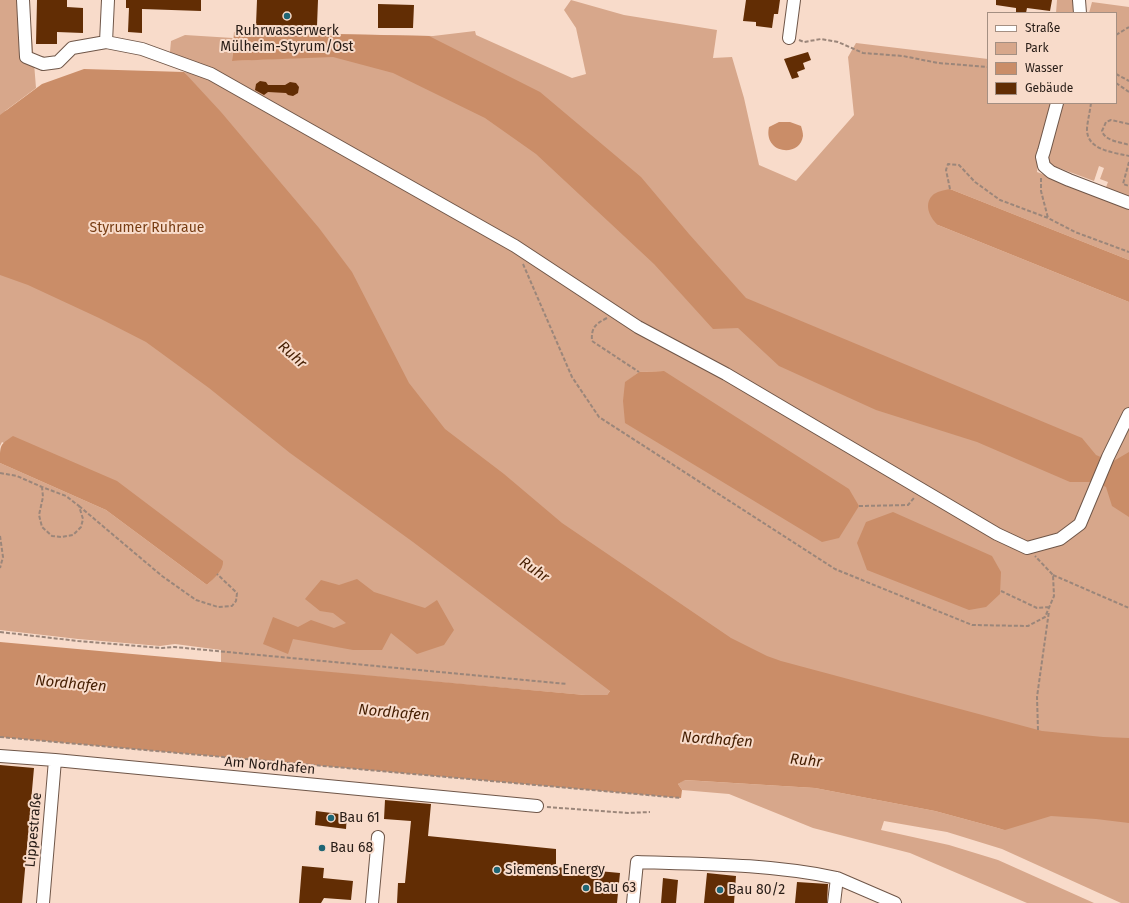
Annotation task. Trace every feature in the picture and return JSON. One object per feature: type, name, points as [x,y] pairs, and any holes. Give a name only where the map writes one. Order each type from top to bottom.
[{"type":"street","points":[[23,0],[26,57],[43,64],[58,62],[72,48],[106,42],[142,49],[211,74],[515,246],[638,327],[726,374],[997,534],[1027,548],[1060,539],[1080,524],[1108,457],[1129,414]]},
{"type":"street","points":[[106,42],[108,0]]},
{"type":"street","points":[[789,38],[794,0]]},
{"type":"street","points":[[1078,0],[1080,12]]},
{"type":"street","points":[[1057,104],[1042,157],[1044,166],[1051,172],[1069,180],[1129,202]]},
{"type":"street","name":"Am Nordhafen","points":[[0,756],[537,806]]},
{"type":"street","name":"Lippestraße","points":[[43,903],[55,760]]},
{"type":"street","points":[[372,903],[378,837]]},
{"type":"street","points":[[633,903],[637,862],[704,864],[804,871],[837,878],[895,903]]},
{"type":"street","points":[[834,903],[837,878]]},
{"type":"path","points":[[1117,34],[1129,27]]},
{"type":"path","points":[[789,38],[804,42],[821,39],[838,42],[864,53],[903,56],[938,63],[987,67]]},
{"type":"path","points":[[1117,75],[1129,81]]},
{"type":"path","points":[[1117,84],[1129,92]]},
{"type":"path","points":[[1091,104],[1087,127],[1088,137],[1092,143],[1097,147],[1129,156]]},
{"type":"path","points":[[1129,124],[1111,120],[1106,122],[1102,131],[1103,136],[1106,138],[1129,145]]},
{"type":"path","points":[[1129,162],[1123,184],[1129,186]]},
{"type":"path","points":[[950,190],[946,170],[948,164],[959,165],[975,182],[1000,200],[1048,218],[1075,232],[1129,252]]},
{"type":"path","points":[[1044,166],[1041,174],[1041,191],[1048,218]]},
{"type":"path","points":[[515,246],[572,377],[599,417],[835,569],[972,625],[1028,626],[1045,617],[1054,596],[1053,575]]},
{"type":"path","points":[[616,313],[597,323],[591,332],[592,341],[639,372]]},
{"type":"path","points":[[0,473],[17,476],[66,496],[162,576],[196,600],[218,607],[232,606],[236,601],[238,593],[217,574]]},
{"type":"path","points":[[42,487],[43,497],[39,515],[42,527],[52,536],[61,537],[73,535],[80,527],[83,518],[79,506]]},
{"type":"path","points":[[858,506],[908,505],[920,489]]},
{"type":"path","points":[[0,536],[3,557],[0,568]]},
{"type":"path","points":[[1027,548],[1053,575],[1129,608]]},
{"type":"path","points":[[1001,591],[1037,608],[1050,607]]},
{"type":"path","points":[[1038,730],[1037,697],[1042,651],[1050,607]]},
{"type":"path","points":[[0,632],[86,642],[162,648],[174,647],[567,684]]},
{"type":"path","points":[[0,737],[681,798]]},
{"type":"path","points":[[537,806],[614,812],[650,812]]},
{"type":"green space","points":[[0,0],[29,0],[36,88],[5,111],[188,77],[184,72],[195,73],[169,62],[171,41],[185,35],[233,38],[232,61],[333,56],[334,34],[433,36],[475,31],[476,35],[572,78],[586,74],[576,28],[564,10],[571,0],[624,15],[717,30],[713,58],[732,57],[744,98],[759,165],[796,181],[854,115],[848,57],[856,43],[987,59],[987,104],[1053,104],[1039,152],[1037,172],[1129,208],[1129,260],[950,189],[938,225],[1129,302],[1129,903],[1121,903],[1002,849],[947,832],[884,821],[881,830],[949,845],[998,860],[1094,903],[1027,903],[910,853],[813,828],[729,794],[682,790],[678,784],[684,780],[815,788],[935,811],[1005,830],[610,691],[607,695],[585,695],[221,663],[221,650],[175,644],[160,646],[78,639],[0,630],[0,463],[106,510],[207,585],[217,574],[2,442],[0,446]],"holes":[[[664,371],[625,383],[639,372]]]},
{"type":"green space","points":[[1057,0],[1073,0],[1074,12],[1056,12]]},
{"type":"green space","points":[[1092,2],[1129,7],[1129,198],[1105,190],[1108,182],[1100,179],[1104,168],[1099,166],[1094,181],[1051,165],[1047,157],[1063,104],[1117,104],[1117,12],[1089,12]]},
{"type":"water","points":[[234,32],[429,36],[540,92],[641,177],[746,298],[1082,438],[1096,455],[1112,462],[1129,452],[1129,517],[1112,506],[1106,487],[1096,482],[1070,482],[977,442],[876,410],[779,366],[738,328],[713,329],[654,264],[536,154],[485,118],[393,73],[333,57],[232,61]]},
{"type":"water","name":"Styrumer Ruhraue","points":[[84,69],[184,72],[221,112],[319,228],[352,272],[409,383],[445,429],[504,474],[562,523],[731,638],[767,656],[1042,731],[1129,738],[1129,823],[1051,816],[1005,830],[935,811],[815,788],[685,780],[678,784],[682,790],[681,798],[0,737],[0,642],[585,695],[607,695],[610,691],[413,542],[290,453],[209,388],[146,342],[28,285],[0,275],[0,115],[42,84]]},
{"type":"water","points":[[779,122],[790,122],[801,126],[803,136],[796,148],[783,150],[776,148],[771,143],[769,127]]},
{"type":"water","points":[[950,189],[1129,260],[1129,302],[938,225],[928,210],[929,202],[934,194]]},
{"type":"water","points":[[664,371],[849,489],[859,506],[839,538],[822,542],[625,423],[623,401],[625,382],[639,372]]},
{"type":"water","points":[[13,436],[117,481],[223,561],[222,568],[207,585],[106,510],[0,463],[0,452],[3,443]]},
{"type":"water","points":[[893,512],[992,556],[1001,572],[1000,594],[986,607],[969,610],[867,570],[857,543],[866,522]]},
{"type":"water","points":[[357,579],[374,592],[425,608],[437,600],[454,630],[444,645],[417,654],[391,633],[382,650],[353,650],[293,639],[288,654],[263,644],[273,617],[298,627],[311,620],[334,628],[346,623],[333,613],[320,611],[305,599],[321,580],[339,585]]},
{"type":"building","points":[[37,0],[67,0],[67,7],[83,8],[83,33],[57,32],[57,44],[36,44]]},
{"type":"building","points":[[126,0],[201,0],[201,11],[142,9],[142,33],[128,32],[129,8],[126,8]]},
{"type":"building","name":"Ruhrwasserwerk Mülheim-Styrum/Ost","points":[[257,0],[318,0],[317,26],[256,25]]},
{"type":"building","points":[[746,0],[780,0],[778,14],[774,14],[772,28],[756,26],[756,22],[743,21]]},
{"type":"building","points":[[996,0],[1052,0],[1050,11],[1027,8],[1026,12],[1016,12],[1016,8],[996,5]]},
{"type":"building","points":[[378,4],[414,5],[413,28],[378,28]]},
{"type":"building","points":[[808,52],[811,60],[803,63],[805,69],[797,72],[799,77],[792,79],[784,59]]},
{"type":"building","points":[[260,81],[266,82],[268,85],[285,85],[290,82],[296,83],[299,87],[298,93],[293,96],[286,93],[268,92],[264,95],[255,90],[256,84]]},
{"type":"building","points":[[0,765],[34,768],[22,903],[0,903]]},
{"type":"building","name":"Siemens Energy","points":[[385,800],[431,804],[428,836],[556,849],[556,867],[620,873],[617,903],[397,903],[398,883],[405,883],[411,821],[384,819]]},
{"type":"building","name":"Bau 61","points":[[316,811],[347,815],[346,829],[315,825]]},
{"type":"building","points":[[302,866],[324,868],[323,878],[353,881],[351,900],[324,898],[321,903],[299,903]]},
{"type":"building","name":"Bau 80/2","points":[[707,873],[736,876],[734,903],[704,903]]},
{"type":"building","points":[[663,878],[678,880],[676,903],[661,903]]},
{"type":"building","points":[[797,882],[828,884],[827,903],[795,903]]},
{"type":"place","name":"Ruhrwasserwerk Mülheim-Styrum/Ost","points":[[287,16]]},
{"type":"place","name":"Bau 61","points":[[331,818]]},
{"type":"place","name":"Bau 68","points":[[322,848]]},
{"type":"place","name":"Siemens Energy","points":[[497,870]]},
{"type":"place","name":"Bau 63","points":[[586,888]]},
{"type":"place","name":"Bau 80/2","points":[[720,890]]},
{"type":"water label","name":"Ruhr","points":[[292,355]]},
{"type":"water label","name":"Ruhr","points":[[534,570]]},
{"type":"water label","name":"Nordhafen","points":[[71,684]]},
{"type":"water label","name":"Nordhafen","points":[[394,713]]},
{"type":"water label","name":"Nordhafen","points":[[717,740]]},
{"type":"water label","name":"Ruhr","points":[[806,761]]}]
